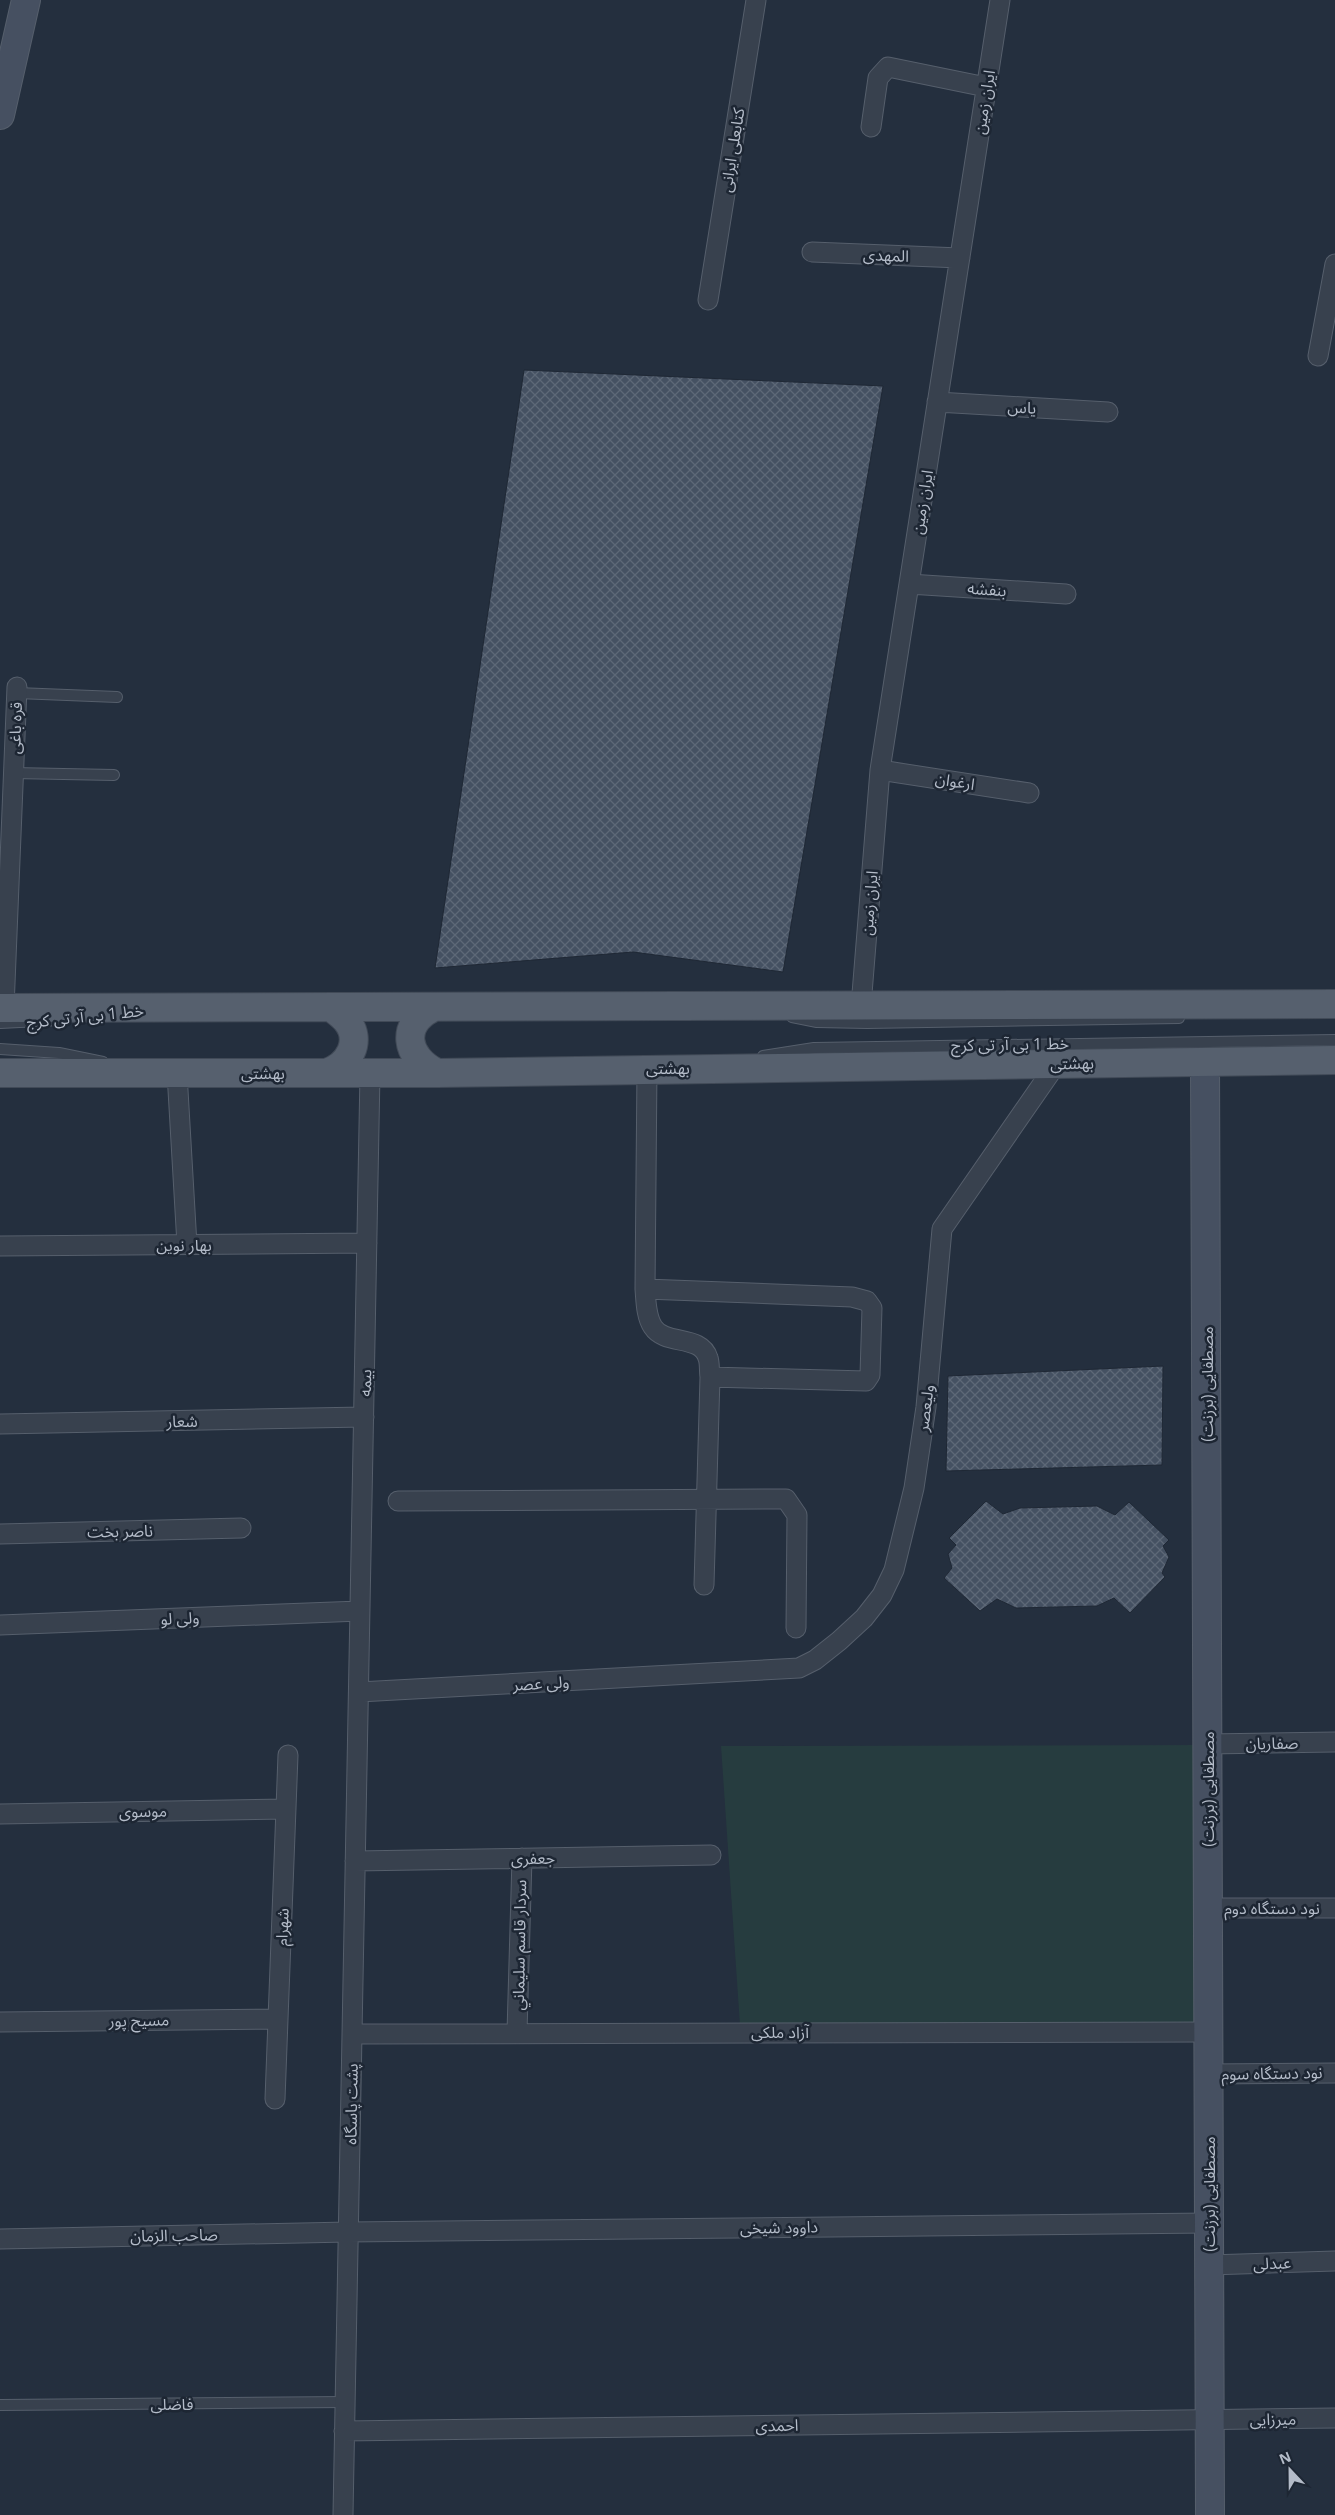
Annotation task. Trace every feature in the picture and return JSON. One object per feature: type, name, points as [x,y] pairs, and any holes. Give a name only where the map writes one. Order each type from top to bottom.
[{"type":"main road","points":[[1,1013],[170,1007],[1335,1004]]},
{"type":"main road","points":[[326,1073],[344,1065],[353,1047],[351,1028],[346,1020],[331,1007]]},
{"type":"main road","points":[[434,1007],[417,1018],[410,1037],[416,1056],[437,1073]]},
{"type":"main road","name":"بهشتی","points":[[0,1074],[437,1073],[647,1068],[1335,1060]]},
{"type":"street","points":[[0,116],[26,0]]},
{"type":"street","name":"کتابعلی ایرانی","points":[[708,300],[756,0]]},
{"type":"street","name":"ایران زمین","points":[[861,1006],[880,770],[1000,0]]},
{"type":"street","points":[[871,127],[878,78],[888,67],[986,87]]},
{"type":"street","name":"المهدی","points":[[812,252],[960,258]]},
{"type":"street","points":[[1318,356],[1335,264]]},
{"type":"street","name":"یاس","points":[[937,402],[1108,412]]},
{"type":"street","name":"بنفشه","points":[[909,584],[1066,594]]},
{"type":"street","name":"قره باغی","points":[[1,1013],[17,690]]},
{"type":"street","name":"ارغوان","points":[[880,770],[1029,792]]},
{"type":"street","name":"مصطفایی (برزنت)","points":[[1205,1062],[1210,2515]]},
{"type":"street","name":"ولیعصر","points":[[723,1674],[800,1668],[815,1660],[840,1641],[864,1618],[882,1595],[894,1570],[914,1488],[926,1407],[942,1229],[1057,1063]]},
{"type":"street","points":[[647,1068],[645,1289],[648,1313],[653,1328],[662,1335],[700,1346],[708,1357],[710,1377],[704,1585]]},
{"type":"street","points":[[168,1073],[186,1245]]},
{"type":"street","name":"بیمه","points":[[359,1692],[370,1073]]},
{"type":"street","name":"بهار نوین","points":[[0,1246],[367,1244]]},
{"type":"street","points":[[645,1289],[852,1297],[867,1301],[872,1308],[870,1375],[866,1381],[710,1377]]},
{"type":"street","name":"شعار","points":[[0,1424],[364,1417]]},
{"type":"street","points":[[398,1501],[786,1499],[797,1515],[796,1628]]},
{"type":"street","name":"ناصر بخت","points":[[0,1534],[241,1528]]},
{"type":"street","name":"ولی لو","points":[[0,1625],[360,1611]]},
{"type":"street","name":"ولی عصر","points":[[359,1692],[723,1674]]},
{"type":"street","name":"پشت پاسگاه","points":[[343,2515],[359,1692]]},
{"type":"street","name":"صفاریان","points":[[1208,1744],[1335,1742]]},
{"type":"street","name":"شهرام","points":[[275,2100],[288,1755]]},
{"type":"street","name":"موسوی","points":[[0,1814],[286,1809]]},
{"type":"street","name":"جعفری","points":[[355,1861],[711,1855]]},
{"type":"street","name":"سردار قاسم سليماني","points":[[517,2032],[522,1858]]},
{"type":"street","name":"نود دستگاه دوم","points":[[1208,1908],[1335,1908]]},
{"type":"street","name":"مسیح پور","points":[[0,2022],[278,2019]]},
{"type":"street","name":"آزاد ملکی","points":[[352,2034],[517,2032],[1208,2032]]},
{"type":"street","name":"نود دستگاه سوم","points":[[1208,2074],[1335,2072]]},
{"type":"street","name":"داوود شیخی","points":[[348,2232],[1209,2223]]},
{"type":"street","name":"صاحب الزمان","points":[[0,2239],[348,2232]]},
{"type":"street","name":"عبدلی","points":[[1209,2265],[1335,2261]]},
{"type":"street","name":"میرزایی","points":[[1210,2420],[1335,2418]]},
{"type":"street","name":"احمدی","points":[[344,2432],[1210,2420]]},
{"type":"lane","points":[[17,690],[117,697]]},
{"type":"lane","points":[[13,773],[114,775]]},
{"type":"lane","name":"خط 1 بی آر تی کرج","points":[[741,1006],[817,1022],[1186,1018]]},
{"type":"lane","name":"خط 1 بی آر تی کرج","points":[[688,1068],[814,1048],[1335,1040]]},
{"type":"lane","name":"خط 1 بی آر تی کرج","points":[[0,1049],[59,1053],[168,1073]]},
{"type":"lane","name":"فاضلی","points":[[0,2405],[345,2402]]},
{"type":"green space","points":[[1201,1745],[1201,2025],[741,2040],[721,1746]]},
{"type":"building","points":[[524,370],[883,386],[783,972],[633,952],[435,968]]},
{"type":"building","points":[[1163,1366],[1162,1465],[946,1471],[948,1376]]},
{"type":"building","points":[[986,1501],[1003,1514],[1020,1508],[1097,1506],[1115,1515],[1129,1502],[1169,1540],[1163,1546],[1169,1557],[1162,1573],[1165,1577],[1130,1613],[1114,1598],[1097,1606],[1016,1608],[997,1599],[980,1611],[944,1578],[952,1568],[948,1554],[956,1545],[949,1538]]}]
